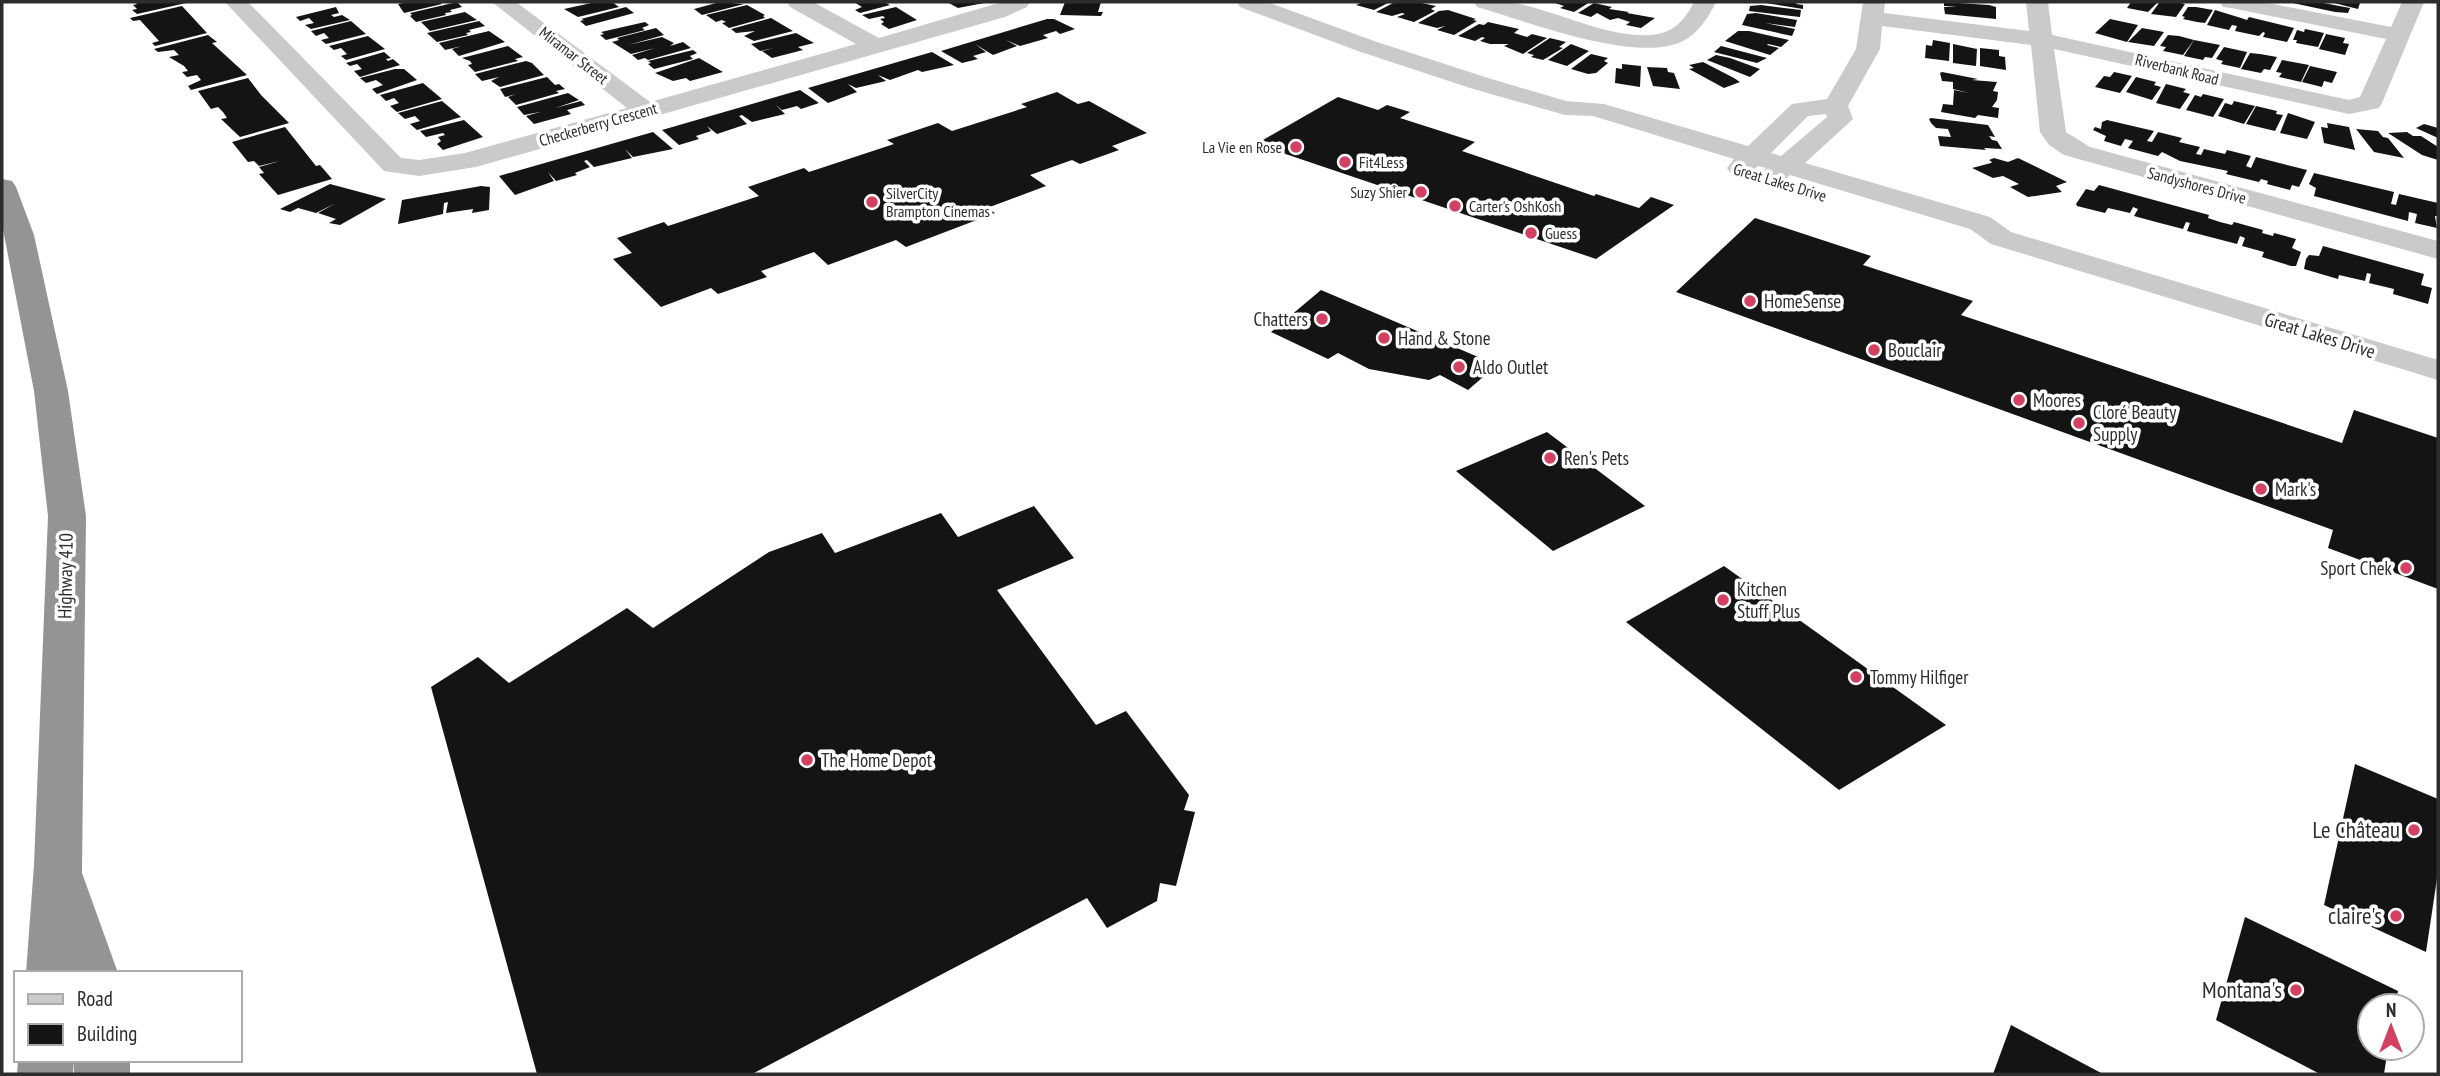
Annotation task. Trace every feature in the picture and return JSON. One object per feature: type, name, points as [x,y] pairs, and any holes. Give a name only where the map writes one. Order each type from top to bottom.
[{"type":"highway","name":"Highway 410","points":[[2,187],[20,235],[41,339],[51,391],[66,516],[58,865],[52,971]]},
{"type":"highway","points":[[58,865],[91,971]]},
{"type":"street","name":"Checkerberry Crescent","points":[[236,2],[393,165],[419,168],[467,161],[997,12],[1019,2]]},
{"type":"street","name":"Miramar Street","points":[[503,2],[645,110]]},
{"type":"street","points":[[798,2],[876,46]]},
{"type":"street","name":"Great Lakes Drive","points":[[1248,2],[1366,46],[1566,107],[1579,121],[1746,162],[1970,240],[2001,238],[2438,370]]},
{"type":"street","points":[[1485,2],[1621,39],[1647,42],[1670,39],[1687,28],[1705,2]]},
{"type":"street","name":"Sandyshores Drive","points":[[2037,2],[2053,132],[2057,139],[2081,153],[2438,250]]},
{"type":"street","points":[[2231,2],[2397,35]]},
{"type":"street","name":"Riverbank Road","points":[[1874,10],[2043,40],[2315,102],[2358,107],[2370,103],[2413,2]]},
{"type":"street","points":[[1779,172],[1840,119],[1836,106],[1868,50],[1874,10]]},
{"type":"street","points":[[1746,162],[1801,109],[1836,106]]},
{"type":"building","points":[[135,2],[186,3],[137,14],[132,10],[137,9],[133,5],[137,4]]},
{"type":"building","points":[[457,2],[462,7],[450,10],[452,12],[445,13],[446,15],[416,22],[410,16],[410,13]]},
{"type":"building","points":[[596,2],[612,2],[619,7],[578,17],[564,9]]},
{"type":"building","points":[[720,2],[744,4],[702,15],[694,9]]},
{"type":"building","points":[[854,2],[884,2],[890,5],[860,13],[855,10],[862,7]]},
{"type":"building","points":[[947,2],[984,2],[984,3],[958,8]]},
{"type":"building","points":[[1065,2],[1101,2],[1098,12],[1103,12],[1101,16],[1060,15]]},
{"type":"building","points":[[1363,2],[1390,2],[1374,10],[1356,5]]},
{"type":"building","points":[[1395,2],[1417,2],[1436,6],[1431,9],[1435,11],[1414,22],[1397,17],[1405,14],[1402,13],[1392,16],[1376,12]]},
{"type":"building","points":[[1552,2],[1590,2],[1574,12],[1560,8],[1564,6]]},
{"type":"building","points":[[1759,2],[1797,2],[1796,4],[1803,5],[1803,9]]},
{"type":"building","points":[[1944,2],[1996,7],[1996,19],[1945,14],[1944,7],[1957,7],[1944,6]]},
{"type":"building","points":[[2131,2],[2158,2],[2148,12],[2127,8]]},
{"type":"building","points":[[2288,2],[2318,2],[2350,8],[2348,13],[2335,12]]},
{"type":"building","points":[[2330,2],[2352,2],[2360,3],[2358,9]]},
{"type":"building","points":[[1594,3],[1612,7],[1609,9],[1655,18],[1641,28],[1626,25],[1630,22],[1618,18],[1610,20],[1597,13],[1591,17],[1578,13]]},
{"type":"building","points":[[2159,3],[2185,4],[2176,17],[2151,14]]},
{"type":"building","points":[[398,4],[442,4],[404,13]]},
{"type":"building","points":[[747,5],[765,15],[765,18],[729,28],[722,23],[726,22],[716,22],[706,15]]},
{"type":"building","points":[[182,6],[207,33],[155,46],[152,43],[159,41],[140,20],[133,21],[130,18]]},
{"type":"building","points":[[1750,6],[1801,10],[1800,17],[1749,11]]},
{"type":"building","points":[[336,7],[339,13],[331,15],[342,15],[350,20],[311,29],[305,25],[314,23],[309,18],[300,21],[296,17]]},
{"type":"building","points":[[626,7],[634,13],[586,26],[580,21],[584,20],[581,19]]},
{"type":"building","points":[[896,7],[917,20],[889,29],[881,24],[884,22],[880,19],[885,18],[883,16],[869,19],[862,15]]},
{"type":"building","points":[[2188,7],[2213,10],[2205,23],[2183,19]]},
{"type":"building","points":[[1448,10],[1477,21],[1454,35],[1437,30],[1445,26],[1437,28],[1418,23],[1439,11]]},
{"type":"building","points":[[2215,10],[2247,20],[2249,17],[2294,28],[2287,42],[2263,37],[2263,32],[2259,36],[2235,31],[2237,26],[2232,25],[2229,30],[2207,25]]},
{"type":"building","points":[[465,12],[477,20],[430,31],[421,22]]},
{"type":"building","points":[[1747,14],[1797,20],[1795,27],[1765,23],[1795,29],[1792,36],[1742,25]]},
{"type":"building","points":[[771,18],[793,31],[754,41],[744,36],[755,31],[736,33],[731,29]]},
{"type":"building","points":[[1054,19],[1075,29],[1060,34],[1056,31],[1043,35],[1048,38],[1020,46],[1006,40],[1017,46],[993,55],[975,44],[986,52],[973,56],[978,59],[962,63],[941,51]]},
{"type":"building","points":[[2110,19],[2138,25],[2127,42],[2095,33]]},
{"type":"building","points":[[351,21],[366,34],[326,44],[321,40],[329,38],[324,33],[316,36],[311,31]]},
{"type":"building","points":[[479,21],[485,26],[469,30],[471,32],[466,33],[468,35],[437,42],[427,33]]},
{"type":"building","points":[[645,22],[649,25],[642,28],[645,30],[606,40],[600,35],[604,34],[601,32]]},
{"type":"building","points":[[1488,22],[1519,29],[1514,33],[1527,37],[1532,34],[1547,38],[1523,54],[1504,46],[1509,44],[1490,44],[1480,41],[1485,38],[1482,37],[1475,41],[1458,36]]},
{"type":"building","points":[[656,28],[664,35],[628,45],[662,37],[674,43],[670,46],[683,42],[691,48],[648,60],[638,60],[632,55],[655,48],[631,54],[612,42],[619,40],[617,38]]},
{"type":"building","points":[[2142,28],[2164,32],[2154,46],[2128,42]]},
{"type":"building","points":[[2305,29],[2324,33],[2318,47],[2293,40],[2297,30],[2304,32]]},
{"type":"building","points":[[489,31],[505,42],[459,56],[452,49],[462,46],[445,50],[439,43]]},
{"type":"building","points":[[1738,31],[1789,40],[1781,47],[1768,44],[1779,48],[1770,55],[1725,41]]},
{"type":"building","points":[[796,33],[814,43],[798,47],[803,50],[772,58],[762,51],[774,48],[760,51],[751,44]]},
{"type":"building","points":[[2326,34],[2345,38],[2343,43],[2349,44],[2345,55],[2319,49]]},
{"type":"building","points":[[208,35],[217,42],[212,43],[247,75],[191,90],[188,86],[201,80],[197,75],[187,77],[182,72],[188,71],[184,66],[169,57],[179,55],[174,50],[158,52],[154,49]]},
{"type":"building","points":[[2168,35],[2194,40],[2183,55],[2163,51],[2166,47],[2160,46]]},
{"type":"building","points":[[368,36],[385,49],[346,60],[341,56],[347,54],[341,48],[334,50],[329,46]]},
{"type":"building","points":[[1550,38],[1566,42],[1559,47],[1563,48],[1543,60],[1527,53]]},
{"type":"building","points":[[1933,40],[1950,43],[1949,61],[1925,58],[1926,45],[1932,46]]},
{"type":"building","points":[[2194,40],[2220,45],[2212,58],[2205,57],[2203,60],[2184,56]]},
{"type":"building","points":[[1571,44],[1589,51],[1567,66],[1548,60]]},
{"type":"building","points":[[1953,44],[1977,49],[1976,66],[1953,63]]},
{"type":"building","points":[[508,46],[523,57],[515,59],[518,61],[475,72],[468,65],[472,64],[470,61],[462,58]]},
{"type":"building","points":[[1721,46],[1767,58],[1757,63],[1714,52]]},
{"type":"building","points":[[2224,47],[2247,52],[2240,68],[2221,64],[2223,61],[2216,59]]},
{"type":"building","points":[[1980,48],[1999,50],[1999,56],[2005,57],[2006,70],[1980,66]]},
{"type":"building","points":[[693,50],[697,53],[690,56],[693,59],[654,69],[648,64],[651,63],[648,61]]},
{"type":"building","points":[[384,52],[391,58],[386,59],[388,61],[393,59],[400,65],[360,77],[354,71],[362,69],[357,64],[350,66],[346,63]]},
{"type":"building","points":[[932,52],[954,65],[922,72],[918,70],[890,80],[878,75],[886,81],[856,88],[848,84],[857,92],[828,103],[808,88]]},
{"type":"building","points":[[2250,53],[2277,57],[2270,70],[2264,69],[2261,73],[2241,69]]},
{"type":"building","points":[[1591,54],[1608,58],[1604,61],[1608,63],[1596,73],[1588,74],[1571,69]]},
{"type":"building","points":[[1716,55],[1760,69],[1750,77],[1707,60]]},
{"type":"building","points":[[699,58],[723,72],[690,81],[686,78],[673,81],[655,73]]},
{"type":"building","points":[[2282,60],[2309,65],[2301,82],[2279,77],[2282,73],[2276,72]]},
{"type":"building","points":[[526,61],[532,63],[544,75],[500,87],[491,81],[499,77],[482,81],[475,74]]},
{"type":"building","points":[[1703,62],[1740,82],[1724,88],[1689,69],[1694,68],[1689,65]]},
{"type":"building","points":[[1622,64],[1641,66],[1640,87],[1615,83],[1616,68],[1622,69]]},
{"type":"building","points":[[2310,66],[2337,72],[2332,83],[2324,81],[2322,87],[2302,82]]},
{"type":"building","points":[[1647,67],[1667,68],[1668,72],[1674,73],[1680,89],[1653,86]]},
{"type":"building","points":[[404,69],[417,80],[377,94],[372,89],[383,85],[376,80],[366,83],[360,78]]},
{"type":"building","points":[[1942,72],[1978,79],[1972,80],[1997,82],[1993,91],[1998,92],[1997,100],[1992,107],[1999,108],[1998,118],[1978,115],[1975,118],[1941,112],[1943,104],[1953,105],[1954,90],[1969,93],[1953,89],[1953,82],[1942,81]]},
{"type":"building","points":[[2114,72],[2132,76],[2120,93],[2095,87],[2104,76],[2110,77]]},
{"type":"building","points":[[547,77],[555,85],[559,84],[565,89],[516,105],[508,97],[516,94],[505,97],[500,89]]},
{"type":"building","points":[[2136,77],[2156,82],[2154,85],[2161,87],[2152,100],[2126,92]]},
{"type":"building","points":[[248,78],[289,123],[240,137],[221,119],[227,118],[223,112],[218,107],[211,109],[198,91]]},
{"type":"building","points":[[423,83],[442,99],[397,112],[390,106],[399,103],[394,98],[386,101],[380,95]]},
{"type":"building","points":[[2166,84],[2186,89],[2183,92],[2190,94],[2180,109],[2156,103]]},
{"type":"building","points":[[800,90],[819,103],[801,109],[797,106],[782,110],[776,105],[785,114],[752,122],[742,115],[739,116],[747,124],[717,134],[707,126],[711,131],[696,136],[699,139],[679,145],[662,130]]},
{"type":"building","name":"SilverCity Brampton Cinemas","points":[[1057,92],[1078,104],[1089,101],[1147,133],[1112,146],[1119,150],[1080,164],[1072,160],[1030,175],[1046,186],[987,208],[995,213],[906,247],[896,240],[828,265],[814,252],[761,271],[767,277],[718,294],[711,288],[661,307],[613,259],[632,253],[617,238],[664,222],[668,226],[759,196],[748,187],[804,168],[809,172],[894,144],[887,140],[938,123],[952,131],[1027,107],[1021,104]]},
{"type":"building","points":[[568,93],[579,100],[555,108],[581,101],[585,105],[567,110],[571,114],[534,124],[526,116],[540,112],[524,115],[517,107]]},
{"type":"building","points":[[2203,94],[2224,99],[2213,117],[2186,110],[2195,95],[2201,97]]},
{"type":"building","points":[[1338,97],[1378,110],[1387,105],[1410,112],[1400,118],[1475,142],[1462,151],[1594,196],[1596,194],[1639,208],[1651,197],[1674,205],[1596,259],[1256,144]]},
{"type":"building","points":[[442,101],[461,117],[417,130],[410,124],[420,121],[415,116],[405,119],[398,113]]},
{"type":"building","points":[[2234,101],[2255,106],[2244,124],[2218,116],[2225,103],[2232,105]]},
{"type":"building","points":[[2256,106],[2283,115],[2275,131],[2246,124]]},
{"type":"building","points":[[2288,113],[2315,122],[2307,139],[2280,133]]},
{"type":"building","points":[[1929,119],[1988,125],[1995,137],[1989,136],[1997,141],[2002,149],[1940,146],[1938,136],[1951,137],[1948,129],[1936,128]]},
{"type":"building","points":[[464,120],[483,137],[443,150],[437,144],[441,141],[438,137],[445,135],[443,133],[426,137],[420,131]]},
{"type":"building","points":[[2107,120],[2154,131],[2147,141],[2152,142],[2158,132],[2182,138],[2179,142],[2200,147],[2196,154],[2201,155],[2204,149],[2225,154],[2227,150],[2251,156],[2246,166],[2251,168],[2256,157],[2307,170],[2299,187],[2292,185],[2290,190],[2267,184],[2268,181],[2261,179],[2259,182],[2226,174],[2228,171],[2180,161],[2162,152],[2158,156],[2128,148],[2133,141],[2125,139],[2121,146],[2104,141],[2106,136],[2093,130],[2095,127],[2101,129],[2102,122]]},
{"type":"building","points":[[2327,123],[2349,127],[2355,150],[2324,143],[2321,127],[2328,128]]},
{"type":"building","points":[[2424,124],[2438,128],[2438,138],[2416,128]]},
{"type":"building","points":[[285,127],[316,166],[320,165],[332,179],[278,195],[259,174],[264,173],[259,167],[280,161],[259,166],[254,161],[248,162],[232,142]]},
{"type":"building","points":[[2356,129],[2378,131],[2388,138],[2404,158],[2374,152]]},
{"type":"building","points":[[653,132],[673,149],[633,157],[625,149],[632,158],[594,167],[587,160],[584,161],[590,167],[575,173],[577,175],[556,181],[548,172],[554,181],[515,195],[499,176]]},
{"type":"building","points":[[2407,132],[2413,136],[2421,136],[2438,147],[2438,160],[2422,155],[2388,133]]},
{"type":"building","points":[[1994,158],[2008,162],[2018,158],[2067,182],[2056,186],[2062,192],[2028,197],[2010,187],[2019,184],[2003,176],[1993,178],[1972,168],[1991,163],[1989,160]]},
{"type":"building","points":[[2314,173],[2394,192],[2391,204],[2396,205],[2399,194],[2438,203],[2438,216],[2435,216],[2437,228],[2415,223],[2417,214],[2409,212],[2408,221],[2314,196],[2316,188],[2309,184]]},
{"type":"building","points":[[330,184],[386,199],[340,225],[329,223],[336,219],[318,213],[336,203],[316,213],[298,208],[290,212],[280,209]]},
{"type":"building","points":[[2099,185],[2209,215],[2208,218],[2220,222],[2232,225],[2234,222],[2263,230],[2262,233],[2296,239],[2292,248],[2301,252],[2296,266],[2262,257],[2264,252],[2242,246],[2245,238],[2240,236],[2237,244],[2187,231],[2190,223],[2186,222],[2183,229],[2134,216],[2138,209],[2133,207],[2130,213],[2108,208],[2105,213],[2077,206],[2086,189],[2094,191]]},
{"type":"building","points":[[481,186],[490,187],[489,210],[472,213],[473,209],[446,213],[448,202],[444,203],[443,214],[398,224],[402,200]]},
{"type":"building","points":[[1755,218],[1871,256],[1863,265],[1973,301],[1961,315],[2342,443],[2354,410],[2438,438],[2438,589],[2328,548],[2333,530],[1676,292]]},
{"type":"building","points":[[2323,246],[2424,274],[2421,285],[2432,288],[2428,304],[2393,294],[2394,289],[2369,283],[2371,274],[2367,273],[2365,281],[2339,275],[2338,279],[2304,269],[2309,255],[2319,256]]},
{"type":"building","points":[[1321,290],[1497,365],[1468,390],[1440,375],[1429,380],[1369,369],[1338,353],[1328,359],[1271,332]]},
{"type":"building","points":[[1547,432],[1645,506],[1553,551],[1456,471]]},
{"type":"building","name":"The Home Depot","points":[[1034,506],[1074,558],[997,590],[1096,725],[1126,711],[1189,795],[1184,810],[1195,812],[1176,886],[1160,883],[1157,901],[1107,928],[1087,898],[752,1074],[537,1074],[431,687],[478,657],[509,683],[627,608],[653,628],[769,552],[822,533],[835,553],[941,513],[958,537]]},
{"type":"building","points":[[1724,566],[1946,725],[1839,790],[1626,622]]},
{"type":"building","points":[[2355,764],[2438,799],[2438,872],[2426,952],[2324,905]]},
{"type":"building","points":[[2245,917],[2398,991],[2356,992],[2356,1062],[2386,1062],[2384,1074],[2320,1074],[2216,1020]]},
{"type":"building","points":[[2011,1025],[2103,1074],[1993,1074]]},
{"type":"place","name":"La Vie en Rose","points":[[1296,147]]},
{"type":"place","name":"Fit4Less","points":[[1345,162]]},
{"type":"place","name":"Suzy Shier","points":[[1421,192]]},
{"type":"place","name":"SilverCity Brampton Cinemas","points":[[872,202]]},
{"type":"place","name":"Carter's OshKosh","points":[[1455,206]]},
{"type":"place","name":"Guess","points":[[1531,233]]},
{"type":"place","name":"HomeSense","points":[[1750,301]]},
{"type":"place","name":"Chatters","points":[[1322,319]]},
{"type":"place","name":"Hand & Stone","points":[[1384,338]]},
{"type":"place","name":"Bouclair","points":[[1874,350]]},
{"type":"place","name":"Aldo Outlet","points":[[1459,367]]},
{"type":"place","name":"Moores","points":[[2019,400]]},
{"type":"place","name":"Cloré Beauty Supply","points":[[2079,423]]},
{"type":"place","name":"Ren's Pets","points":[[1550,458]]},
{"type":"place","name":"Mark's","points":[[2261,489]]},
{"type":"place","name":"Sport Chek","points":[[2406,568]]},
{"type":"place","name":"Kitchen Stuff Plus","points":[[1723,600]]},
{"type":"place","name":"Tommy Hilfiger","points":[[1856,677]]},
{"type":"place","name":"The Home Depot","points":[[807,760]]},
{"type":"place","name":"Le Château","points":[[2414,830]]},
{"type":"place","name":"claire's","points":[[2396,916]]},
{"type":"place","name":"Montana's","points":[[2296,990]]}]
